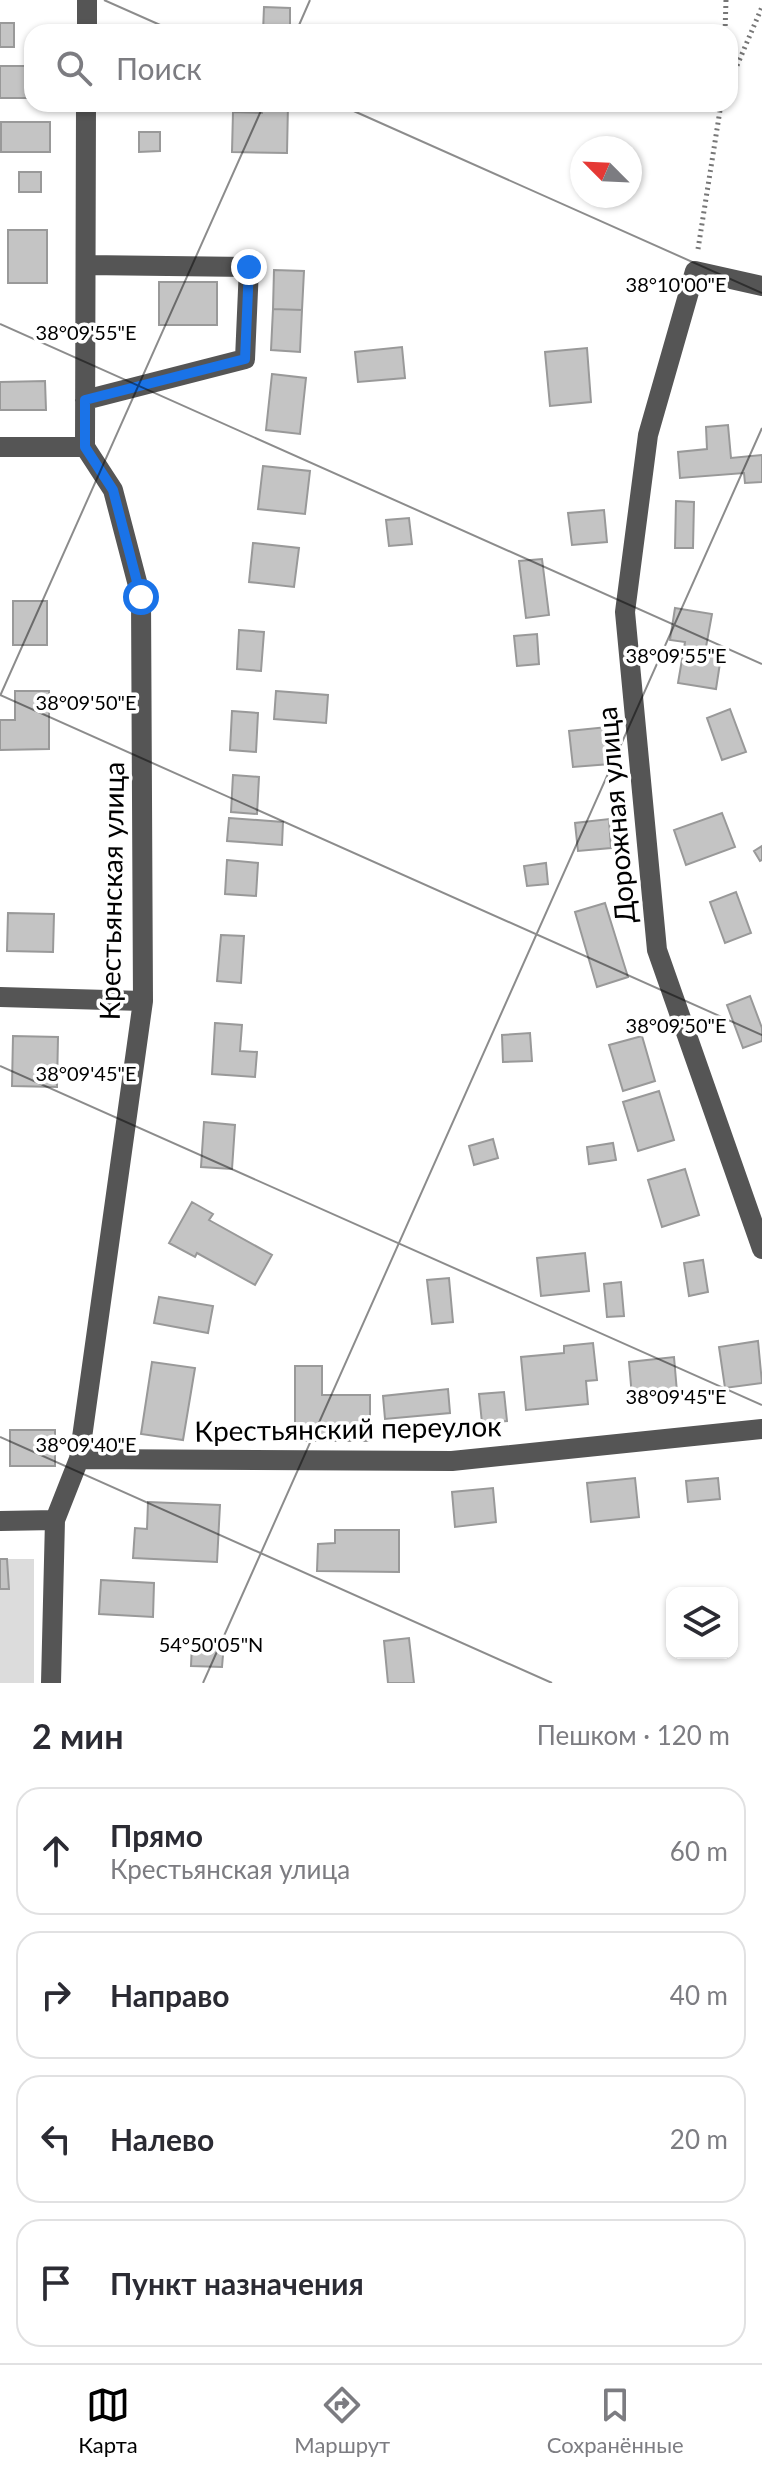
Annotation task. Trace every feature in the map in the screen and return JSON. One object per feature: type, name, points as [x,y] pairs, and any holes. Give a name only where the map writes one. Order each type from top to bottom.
[{"type":"street","points":[[87,0],[87,24]]},
{"type":"street","points":[[0,447],[85,447],[86,112]]},
{"type":"street","points":[[85,400],[245,359],[249,267],[86,265]]},
{"type":"street","points":[[695,271],[762,286]]},
{"type":"street","name":"Дорожная улица","points":[[695,271],[648,435],[625,612],[657,950],[762,1249]]},
{"type":"street","name":"Крестьянская улица","points":[[51,1683],[55,1520],[79,1459],[143,1001],[141,597],[113,490],[85,447]]},
{"type":"street","points":[[0,997],[143,1001]]},
{"type":"street","name":"Крестьянский переулок","points":[[79,1459],[452,1461],[762,1429]]},
{"type":"street","points":[[0,1521],[55,1520]]},
{"type":"path","points":[[725,24],[726,0]]},
{"type":"path","points":[[738,63],[762,7]]},
{"type":"path","points":[[695,271],[720,112]]},
{"type":"shaded area","points":[[0,1559],[34,1559],[34,1683],[0,1683]]},
{"type":"building","points":[[264,7],[290,8],[290,24],[263,24]]},
{"type":"building","points":[[0,23],[14,23],[14,47],[0,47]]},
{"type":"building","points":[[0,66],[24,66],[24,98],[0,98]]},
{"type":"building","points":[[233,112],[288,112],[287,153],[232,152]]},
{"type":"building","points":[[1,122],[50,122],[50,152],[1,152]]},
{"type":"building","points":[[139,132],[160,132],[160,151],[139,152]]},
{"type":"building","points":[[19,172],[41,172],[41,192],[19,192]]},
{"type":"building","points":[[8,230],[47,230],[47,283],[8,283]]},
{"type":"building","points":[[274,270],[304,271],[302,310],[273,309]]},
{"type":"building","points":[[159,282],[217,282],[217,325],[159,325]]},
{"type":"building","points":[[273,309],[302,310],[300,352],[271,350]]},
{"type":"building","points":[[402,347],[405,378],[358,382],[355,352]]},
{"type":"building","points":[[587,348],[591,402],[550,406],[545,352]]},
{"type":"building","points":[[272,374],[306,378],[300,434],[266,430]]},
{"type":"building","points":[[45,381],[46,410],[0,410],[0,382]]},
{"type":"building","points":[[728,425],[731,458],[762,455],[762,482],[745,483],[744,473],[680,478],[678,452],[707,449],[706,427]]},
{"type":"building","points":[[263,466],[310,471],[305,514],[258,509]]},
{"type":"building","points":[[676,501],[694,502],[693,548],[675,548]]},
{"type":"building","points":[[604,510],[607,542],[572,545],[568,513]]},
{"type":"building","points":[[409,518],[412,544],[389,546],[386,520]]},
{"type":"building","points":[[253,543],[299,548],[294,587],[249,582]]},
{"type":"building","points":[[542,559],[549,615],[526,618],[519,561]]},
{"type":"building","points":[[13,601],[47,601],[47,645],[13,645]]},
{"type":"building","points":[[675,608],[712,614],[706,647],[722,650],[716,689],[678,683],[685,642],[670,640]]},
{"type":"building","points":[[239,630],[264,632],[261,671],[237,669]]},
{"type":"building","points":[[537,634],[539,664],[517,666],[514,636]]},
{"type":"building","points":[[15,691],[49,691],[49,749],[0,750],[0,720],[15,720]]},
{"type":"building","points":[[276,691],[328,695],[326,723],[274,719]]},
{"type":"building","points":[[730,709],[746,752],[722,760],[707,718]]},
{"type":"building","points":[[232,711],[258,713],[256,752],[230,750]]},
{"type":"building","points":[[607,727],[610,764],[573,767],[569,731]]},
{"type":"building","points":[[233,775],[259,777],[257,814],[231,812]]},
{"type":"building","points":[[722,813],[735,847],[686,865],[674,830]]},
{"type":"building","points":[[229,818],[283,822],[282,845],[227,841]]},
{"type":"building","points":[[609,819],[611,848],[578,851],[575,823]]},
{"type":"building","points":[[762,846],[762,860],[760,861],[754,851]]},
{"type":"building","points":[[227,860],[258,863],[256,896],[225,894]]},
{"type":"building","points":[[546,863],[548,884],[527,886],[524,866]]},
{"type":"building","points":[[736,892],[751,933],[725,943],[710,902]]},
{"type":"building","points":[[605,903],[628,977],[597,987],[575,912]]},
{"type":"building","points":[[8,913],[54,914],[53,952],[7,951]]},
{"type":"building","points":[[221,935],[244,936],[241,983],[217,981]]},
{"type":"building","points":[[750,996],[762,1028],[762,1041],[743,1048],[727,1005]]},
{"type":"building","points":[[215,1023],[242,1025],[240,1051],[257,1052],[255,1077],[212,1074]]},
{"type":"building","points":[[530,1033],[532,1061],[503,1062],[502,1035]]},
{"type":"building","points":[[13,1036],[58,1037],[57,1087],[12,1086]]},
{"type":"building","points":[[642,1036],[655,1081],[623,1091],[609,1045]]},
{"type":"building","points":[[659,1091],[674,1140],[638,1151],[623,1102]]},
{"type":"building","points":[[204,1122],[235,1125],[232,1169],[201,1167]]},
{"type":"building","points":[[493,1139],[498,1158],[474,1165],[469,1146]]},
{"type":"building","points":[[613,1143],[616,1160],[589,1164],[587,1147]]},
{"type":"building","points":[[685,1169],[699,1215],[662,1227],[648,1180]]},
{"type":"building","points":[[192,1202],[213,1214],[209,1220],[272,1255],[255,1285],[197,1253],[195,1257],[169,1243]]},
{"type":"building","points":[[585,1253],[589,1291],[541,1296],[537,1258]]},
{"type":"building","points":[[703,1260],[708,1292],[689,1296],[684,1263]]},
{"type":"building","points":[[449,1278],[453,1322],[432,1324],[427,1280]]},
{"type":"building","points":[[621,1282],[624,1316],[607,1317],[604,1284]]},
{"type":"building","points":[[159,1297],[213,1306],[208,1333],[154,1323]]},
{"type":"building","points":[[758,1341],[762,1383],[725,1388],[719,1347]]},
{"type":"building","points":[[593,1343],[597,1380],[586,1381],[588,1404],[526,1410],[521,1357],[564,1353],[564,1346]]},
{"type":"building","points":[[674,1357],[677,1392],[632,1397],[629,1362]]},
{"type":"building","points":[[152,1362],[195,1368],[183,1440],[141,1434]]},
{"type":"building","points":[[295,1366],[322,1366],[322,1395],[370,1395],[370,1441],[295,1441]]},
{"type":"building","points":[[448,1389],[450,1413],[385,1419],[383,1396]]},
{"type":"building","points":[[504,1392],[507,1421],[482,1423],[479,1394]]},
{"type":"building","points":[[10,1430],[55,1430],[55,1466],[10,1466]]},
{"type":"building","points":[[635,1478],[639,1517],[591,1522],[587,1483]]},
{"type":"building","points":[[718,1478],[720,1499],[688,1502],[686,1481]]},
{"type":"building","points":[[493,1488],[496,1522],[455,1527],[452,1492]]},
{"type":"building","points":[[148,1502],[220,1505],[217,1562],[133,1558],[135,1528],[147,1529]]},
{"type":"building","points":[[335,1530],[399,1530],[399,1572],[317,1571],[318,1544],[335,1543]]},
{"type":"building","points":[[0,1559],[7,1559],[9,1589],[0,1589]]},
{"type":"building","points":[[101,1580],[154,1583],[153,1617],[99,1614]]},
{"type":"building","points":[[409,1638],[414,1683],[388,1683],[384,1641]]},
{"type":"building","points":[[192,1642],[224,1643],[222,1667],[191,1666]]},
{"type":"route","points":[[141,597],[113,490],[85,447],[85,400],[245,359],[249,267]]}]
